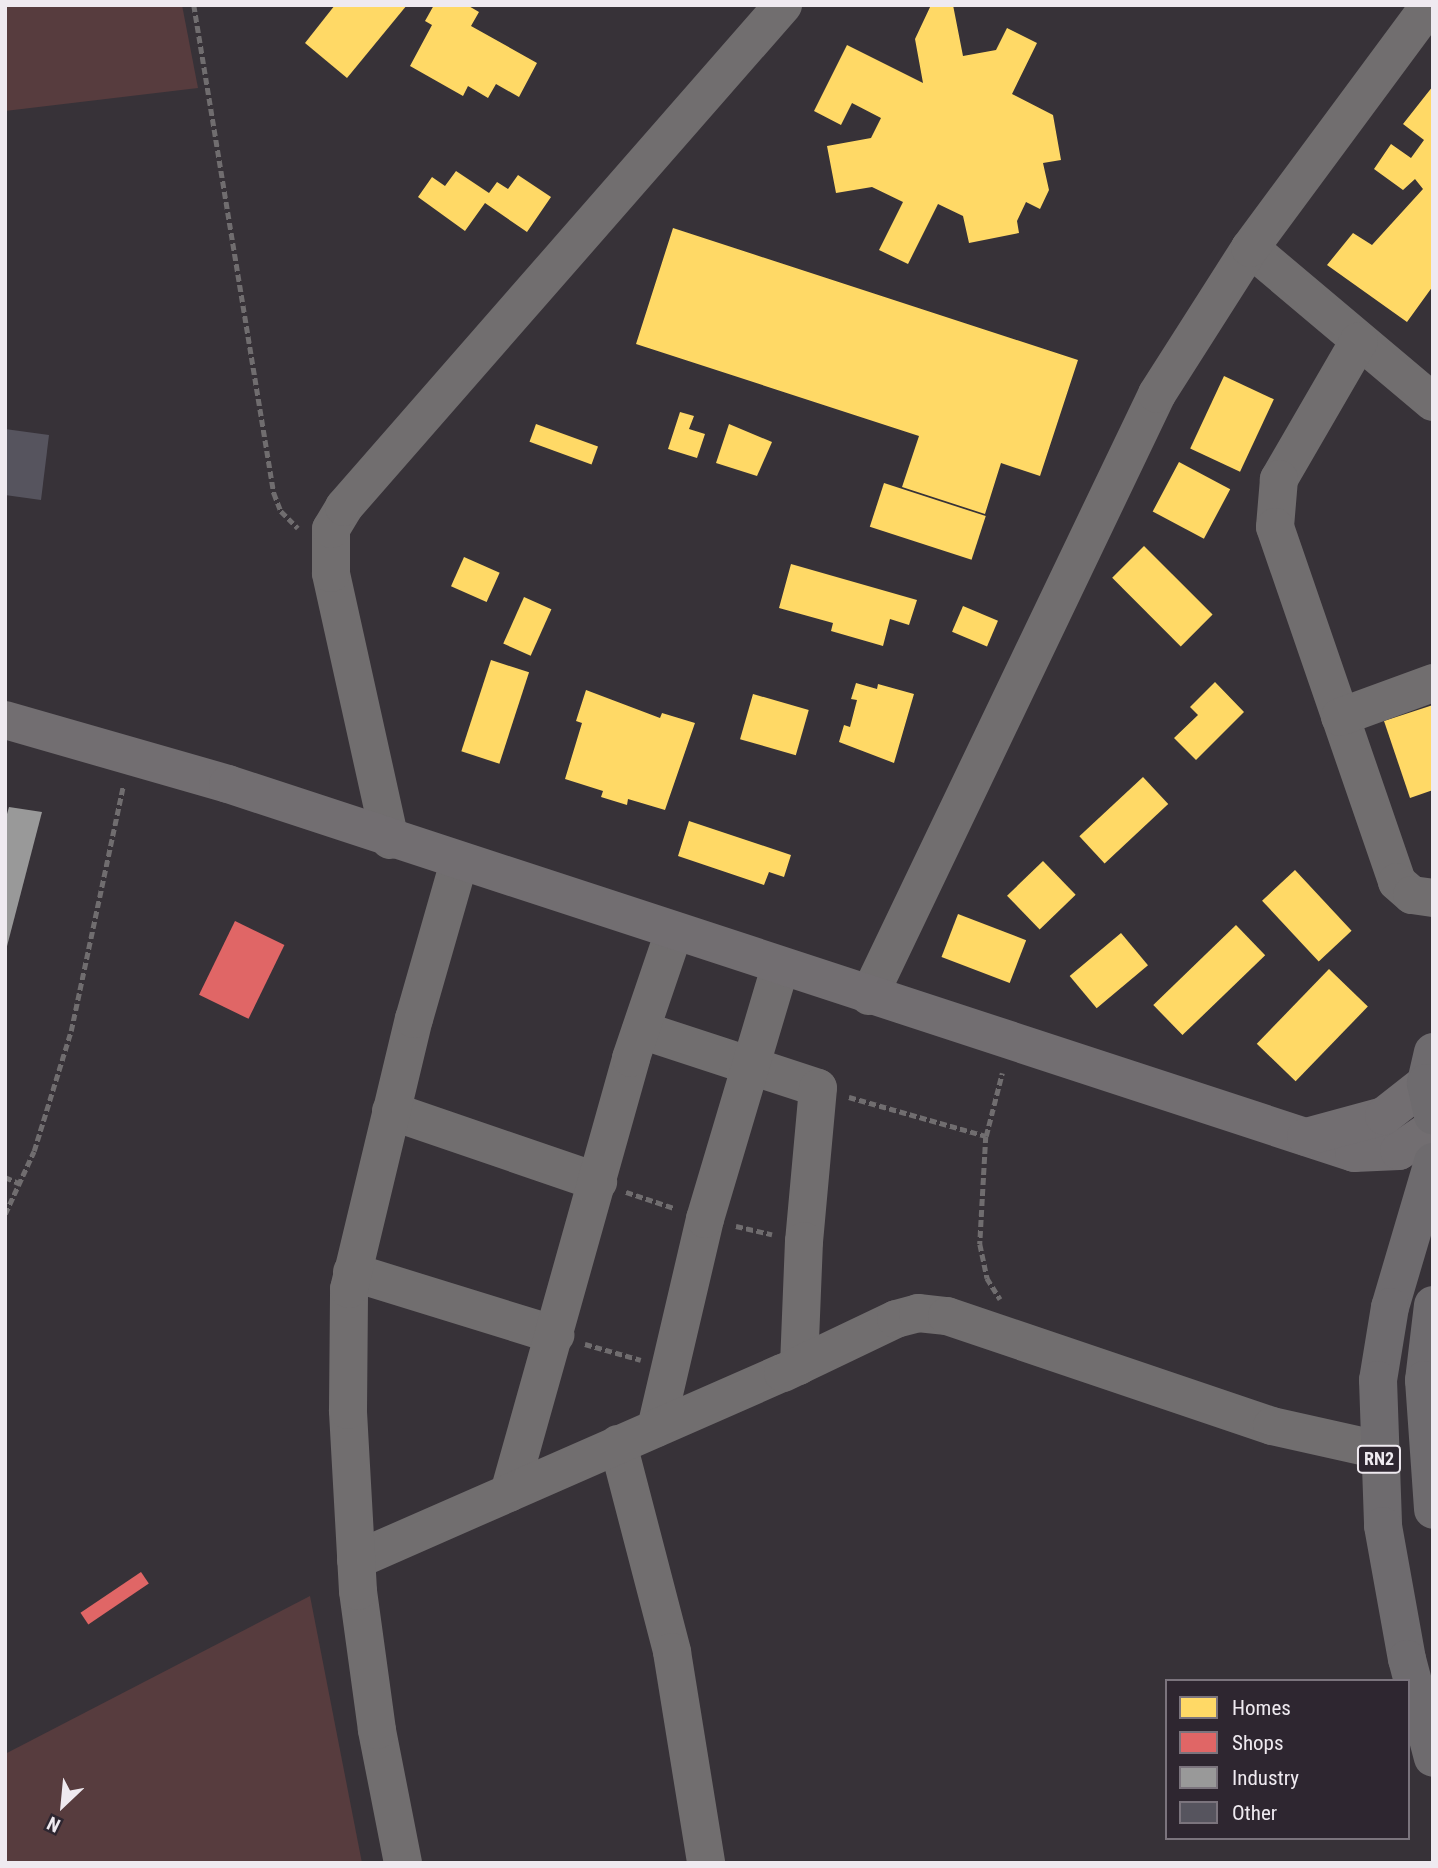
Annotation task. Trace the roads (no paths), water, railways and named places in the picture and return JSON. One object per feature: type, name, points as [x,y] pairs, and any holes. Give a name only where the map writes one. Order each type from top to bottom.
[{"type":"highway","name":"RN2","points":[[1433,1162],[1390,1307],[1378,1380],[1383,1526],[1407,1659],[1433,1758]]},
{"type":"highway","name":"RN2","points":[[1433,1305],[1424,1380],[1433,1510]]},
{"type":"main road","points":[[5,720],[130,754],[1354,1153],[1381,1154],[1414,1145],[1433,1128]]},
{"type":"main road","points":[[1304,1137],[1384,1116],[1430,1084]]},
{"type":"street","points":[[390,840],[331,573],[331,529],[344,507],[783,5]]},
{"type":"street","points":[[869,996],[1089,527],[1157,394],[1250,248],[1429,13]]},
{"type":"street","points":[[1250,248],[1433,401]]},
{"type":"street","points":[[1359,341],[1279,479],[1274,500],[1275,527],[1397,882],[1412,895],[1433,898]]},
{"type":"street","points":[[1340,717],[1433,683]]},
{"type":"street","points":[[402,1863],[377,1730],[356,1560],[348,1410],[352,1272],[391,1111],[459,862]]},
{"type":"street","points":[[509,1493],[641,1030],[674,932]]},
{"type":"street","points":[[656,1428],[668,1368],[748,1066],[780,967]]},
{"type":"street","points":[[641,1030],[818,1088],[804,1241],[799,1366]]},
{"type":"street","points":[[391,1111],[598,1182]]},
{"type":"street","points":[[352,1272],[555,1335]]},
{"type":"street","points":[[356,1560],[799,1366],[896,1319],[918,1313],[947,1316],[1272,1426],[1379,1450]]},
{"type":"street","points":[[618,1444],[671,1652],[706,1863]]}]
